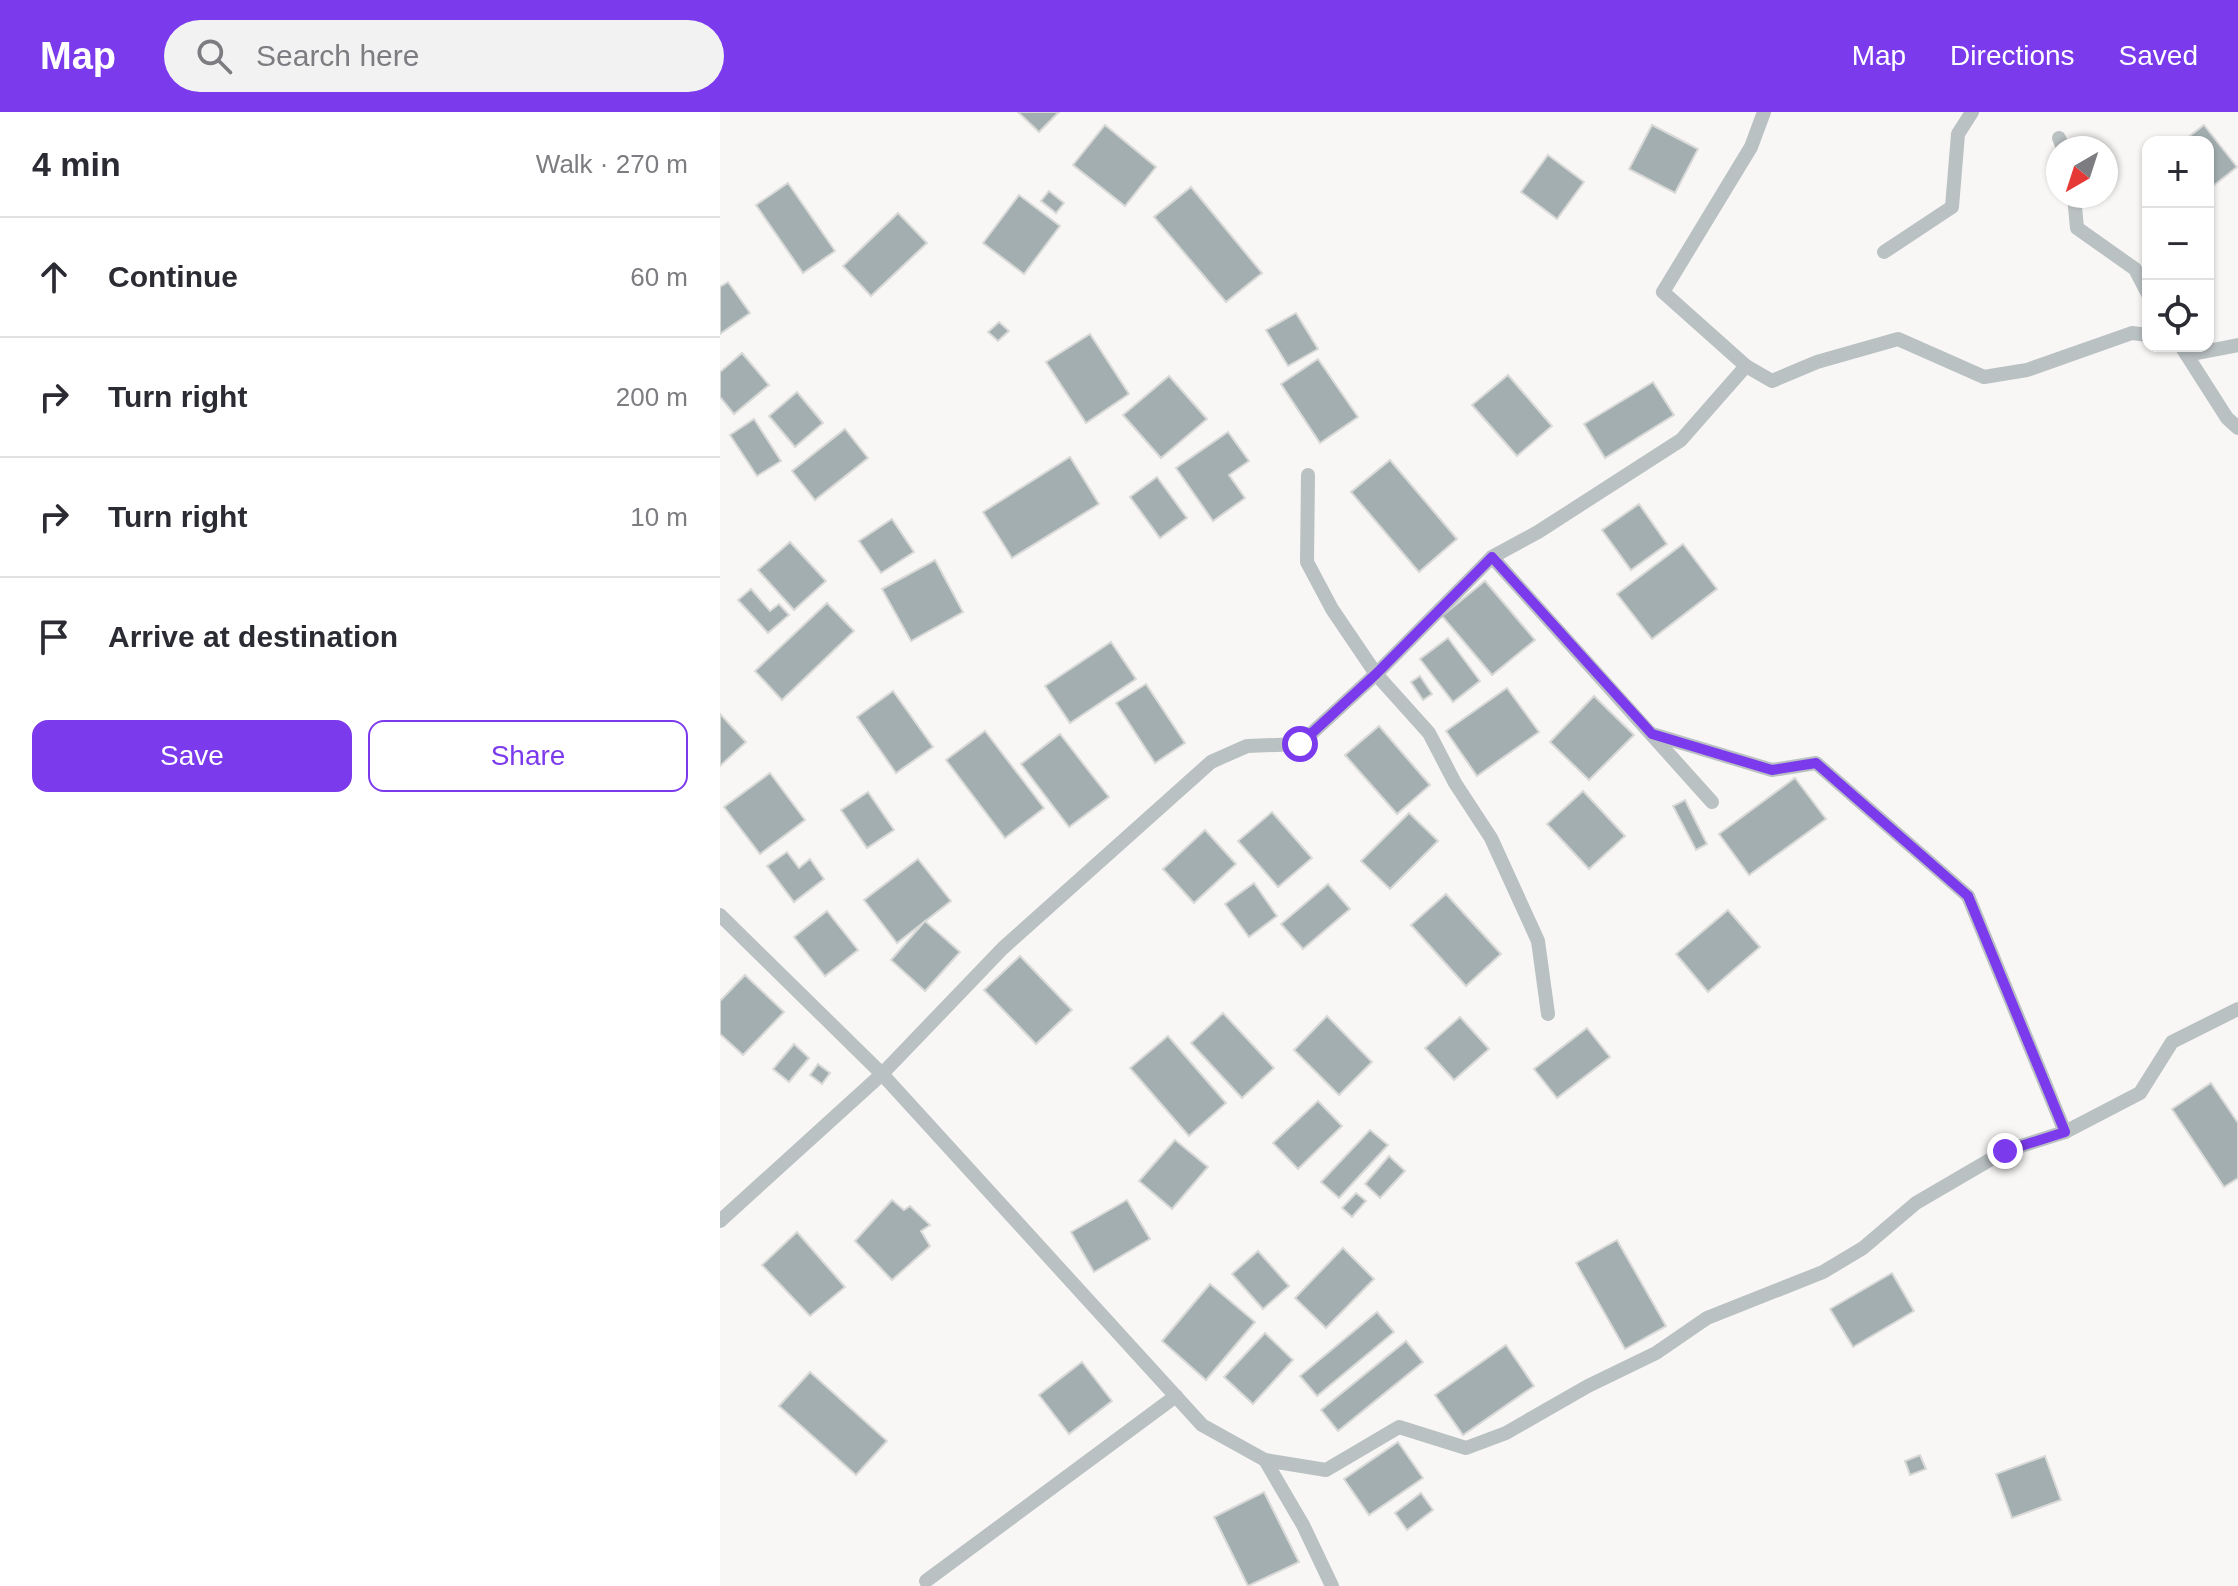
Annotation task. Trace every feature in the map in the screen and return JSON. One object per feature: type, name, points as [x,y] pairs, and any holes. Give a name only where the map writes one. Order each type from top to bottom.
[{"type":"street","points":[[1764,112],[1751,147],[1663,292],[1746,366],[1772,381],[1817,362],[1898,339],[1984,377],[2027,370],[2132,333],[2142,334]]},
{"type":"street","points":[[1884,252],[1952,207],[1958,134],[1972,112]]},
{"type":"street","points":[[2075,208],[2077,228],[2135,269],[2142,282]]},
{"type":"street","points":[[2214,348],[2238,345]]},
{"type":"street","points":[[2185,352],[2227,418],[2238,428]]},
{"type":"street","points":[[720,1221],[882,1074],[1003,948],[1211,762],[1247,746],[1300,744],[1376,674],[1492,557],[1538,532],[1681,440],[1746,366]]},
{"type":"street","points":[[1308,475],[1307,562],[1332,609],[1376,674],[1429,733],[1455,783],[1491,838],[1538,941],[1548,1014]]},
{"type":"street","points":[[1492,557],[1712,802]]},
{"type":"street","points":[[1652,734],[1772,770],[1816,763],[1968,896],[2065,1132]]},
{"type":"street","points":[[720,915],[882,1074],[1202,1425],[1265,1460],[1326,1470],[1399,1427],[1466,1448],[1506,1433],[1588,1386],[1656,1353],[1707,1318],[1823,1272],[1863,1248],[1916,1203],[2005,1151],[2065,1132],[2140,1093],[2172,1042],[2238,1009]]},
{"type":"street","points":[[926,1581],[1176,1396]]},
{"type":"street","points":[[1265,1460],[1303,1525],[1332,1586]]},
{"type":"building","points":[[1018,112],[1059,112],[1039,132]]},
{"type":"building","points":[[1105,125],[1156,167],[1125,206],[1073,165]]},
{"type":"building","points":[[1652,125],[1698,149],[1675,193],[1629,169]]},
{"type":"building","points":[[2204,125],[2213,136],[2190,136]]},
{"type":"building","points":[[2214,138],[2237,167],[2214,185]]},
{"type":"building","points":[[1548,155],[1584,182],[1557,219],[1521,192]]},
{"type":"building","points":[[788,183],[835,251],[803,273],[756,205]]},
{"type":"building","points":[[1191,187],[1262,273],[1226,302],[1154,217]]},
{"type":"building","points":[[1049,191],[1064,203],[1056,213],[1041,201]]},
{"type":"building","points":[[1019,195],[1060,226],[1024,274],[983,243]]},
{"type":"building","points":[[898,213],[927,243],[871,296],[843,266]]},
{"type":"building","points":[[728,282],[750,313],[720,334],[720,287]]},
{"type":"building","points":[[1296,313],[1318,349],[1288,366],[1266,330]]},
{"type":"building","points":[[999,322],[1009,331],[998,341],[988,332]]},
{"type":"building","points":[[1090,334],[1129,394],[1086,423],[1046,362]]},
{"type":"building","points":[[742,353],[769,385],[734,414],[720,397],[720,372]]},
{"type":"building","points":[[1318,359],[1358,417],[1320,443],[1281,384]]},
{"type":"building","points":[[1508,375],[1552,426],[1517,456],[1472,405]]},
{"type":"building","points":[[1169,376],[1207,419],[1161,458],[1123,415]]},
{"type":"building","points":[[1653,382],[1674,415],[1605,458],[1584,424]]},
{"type":"building","points":[[797,392],[823,423],[795,447],[769,416]]},
{"type":"building","points":[[754,419],[781,461],[757,476],[730,435]]},
{"type":"building","points":[[845,429],[868,458],[815,500],[792,471]]},
{"type":"building","points":[[1228,432],[1249,461],[1229,475],[1245,498],[1213,521],[1176,468]]},
{"type":"building","points":[[1070,457],[1099,504],[1012,558],[983,512]]},
{"type":"building","points":[[1390,460],[1457,539],[1419,572],[1351,492]]},
{"type":"building","points":[[1157,477],[1187,518],[1160,538],[1130,497]]},
{"type":"building","points":[[1639,504],[1667,544],[1631,570],[1602,530]]},
{"type":"building","points":[[892,519],[914,552],[881,573],[859,541]]},
{"type":"building","points":[[790,542],[826,581],[794,610],[758,570]]},
{"type":"building","points":[[1683,544],[1717,589],[1652,639],[1617,594]]},
{"type":"building","points":[[935,560],[963,612],[911,641],[882,589]]},
{"type":"building","points":[[1485,581],[1535,640],[1492,675],[1442,616]]},
{"type":"building","points":[[751,589],[770,611],[779,604],[789,615],[768,633],[738,600]]},
{"type":"building","points":[[827,603],[854,631],[782,700],[755,671]]},
{"type":"building","points":[[1448,638],[1480,681],[1453,702],[1420,659]]},
{"type":"building","points":[[1111,642],[1136,679],[1070,723],[1045,686]]},
{"type":"building","points":[[1420,676],[1432,694],[1423,700],[1411,682]]},
{"type":"building","points":[[1146,684],[1185,743],[1155,763],[1116,703]]},
{"type":"building","points":[[1507,688],[1539,732],[1477,776],[1446,731]]},
{"type":"building","points":[[893,691],[933,747],[896,773],[857,717]]},
{"type":"building","points":[[1594,696],[1634,735],[1589,780],[1550,742]]},
{"type":"building","points":[[720,714],[746,742],[720,766]]},
{"type":"building","points":[[1379,726],[1430,785],[1397,814],[1345,755]]},
{"type":"building","points":[[985,731],[1044,808],[1005,838],[946,760]]},
{"type":"building","points":[[1060,734],[1109,797],[1069,827],[1021,764]]},
{"type":"building","points":[[770,773],[805,820],[760,854],[724,807]]},
{"type":"building","points":[[1795,778],[1826,819],[1749,875],[1719,834]]},
{"type":"building","points":[[1583,791],[1625,836],[1589,869],[1547,824]]},
{"type":"building","points":[[868,792],[894,830],[867,848],[841,810]]},
{"type":"building","points":[[1685,800],[1707,844],[1696,850],[1673,806]]},
{"type":"building","points":[[1272,812],[1312,858],[1278,887],[1238,841]]},
{"type":"building","points":[[1409,813],[1438,841],[1390,889],[1361,861]]},
{"type":"building","points":[[1205,830],[1236,864],[1194,903],[1163,869]]},
{"type":"building","points":[[787,852],[799,868],[810,859],[824,879],[794,902],[767,866]]},
{"type":"building","points":[[918,859],[951,901],[897,943],[864,900]]},
{"type":"building","points":[[1254,883],[1277,916],[1249,937],[1225,904]]},
{"type":"building","points":[[1328,884],[1350,909],[1303,949],[1281,924]]},
{"type":"building","points":[[1446,894],[1501,954],[1466,986],[1411,925]]},
{"type":"building","points":[[1728,910],[1760,947],[1708,992],[1676,954]]},
{"type":"building","points":[[827,911],[858,950],[825,976],[794,937]]},
{"type":"building","points":[[925,921],[960,952],[925,991],[891,960]]},
{"type":"building","points":[[1020,956],[1072,1010],[1036,1044],[984,990]]},
{"type":"building","points":[[745,975],[784,1012],[743,1055],[720,1034],[720,1001]]},
{"type":"building","points":[[1223,1013],[1274,1068],[1242,1098],[1191,1043]]},
{"type":"building","points":[[1327,1016],[1372,1062],[1339,1095],[1294,1050]]},
{"type":"building","points":[[1460,1017],[1489,1049],[1454,1080],[1425,1048]]},
{"type":"building","points":[[1587,1028],[1610,1057],[1557,1098],[1534,1069]]},
{"type":"building","points":[[1168,1036],[1226,1103],[1189,1136],[1130,1068]]},
{"type":"building","points":[[794,1044],[809,1058],[789,1082],[773,1069]]},
{"type":"building","points":[[818,1064],[830,1073],[822,1084],[810,1075]]},
{"type":"building","points":[[2211,1083],[2238,1123],[2238,1178],[2224,1187],[2172,1109]]},
{"type":"building","points":[[1318,1101],[1342,1126],[1298,1169],[1273,1143]]},
{"type":"building","points":[[1370,1130],[1388,1145],[1339,1198],[1321,1182]]},
{"type":"building","points":[[1175,1140],[1208,1167],[1172,1209],[1139,1181]]},
{"type":"building","points":[[1389,1156],[1405,1171],[1380,1198],[1365,1184]]},
{"type":"building","points":[[1356,1193],[1366,1201],[1352,1217],[1342,1208]]},
{"type":"building","points":[[892,1200],[904,1210],[910,1206],[930,1225],[921,1231],[930,1246],[892,1280],[855,1241]]},
{"type":"building","points":[[1127,1200],[1150,1239],[1094,1272],[1071,1232]]},
{"type":"building","points":[[797,1232],[845,1287],[810,1316],[762,1265]]},
{"type":"building","points":[[1617,1240],[1666,1326],[1625,1349],[1576,1263]]},
{"type":"building","points":[[1343,1248],[1374,1279],[1326,1328],[1295,1298]]},
{"type":"building","points":[[1258,1251],[1289,1286],[1263,1309],[1232,1274]]},
{"type":"building","points":[[1892,1273],[1914,1311],[1853,1347],[1830,1309]]},
{"type":"building","points":[[1210,1284],[1255,1322],[1206,1380],[1162,1341]]},
{"type":"building","points":[[1377,1312],[1394,1332],[1317,1396],[1300,1376]]},
{"type":"building","points":[[1265,1333],[1293,1360],[1253,1404],[1224,1377]]},
{"type":"building","points":[[1406,1341],[1423,1362],[1338,1431],[1321,1410]]},
{"type":"building","points":[[1506,1345],[1534,1386],[1463,1435],[1435,1395]]},
{"type":"building","points":[[1082,1362],[1112,1401],[1069,1434],[1039,1395]]},
{"type":"building","points":[[810,1372],[887,1441],[856,1475],[779,1406]]},
{"type":"building","points":[[1398,1442],[1423,1478],[1369,1515],[1344,1479]]},
{"type":"building","points":[[1920,1455],[1926,1469],[1910,1475],[1905,1461]]},
{"type":"building","points":[[2045,1456],[2061,1500],[2012,1518],[1996,1474]]},
{"type":"building","points":[[1264,1492],[1299,1562],[1248,1586],[1214,1517]]},
{"type":"building","points":[[1421,1493],[1433,1510],[1407,1530],[1395,1513]]},
{"type":"route","points":[[1300,744],[1376,674],[1492,557],[1652,734],[1772,770],[1816,763],[1968,896],[2065,1132],[2005,1151]]}]
